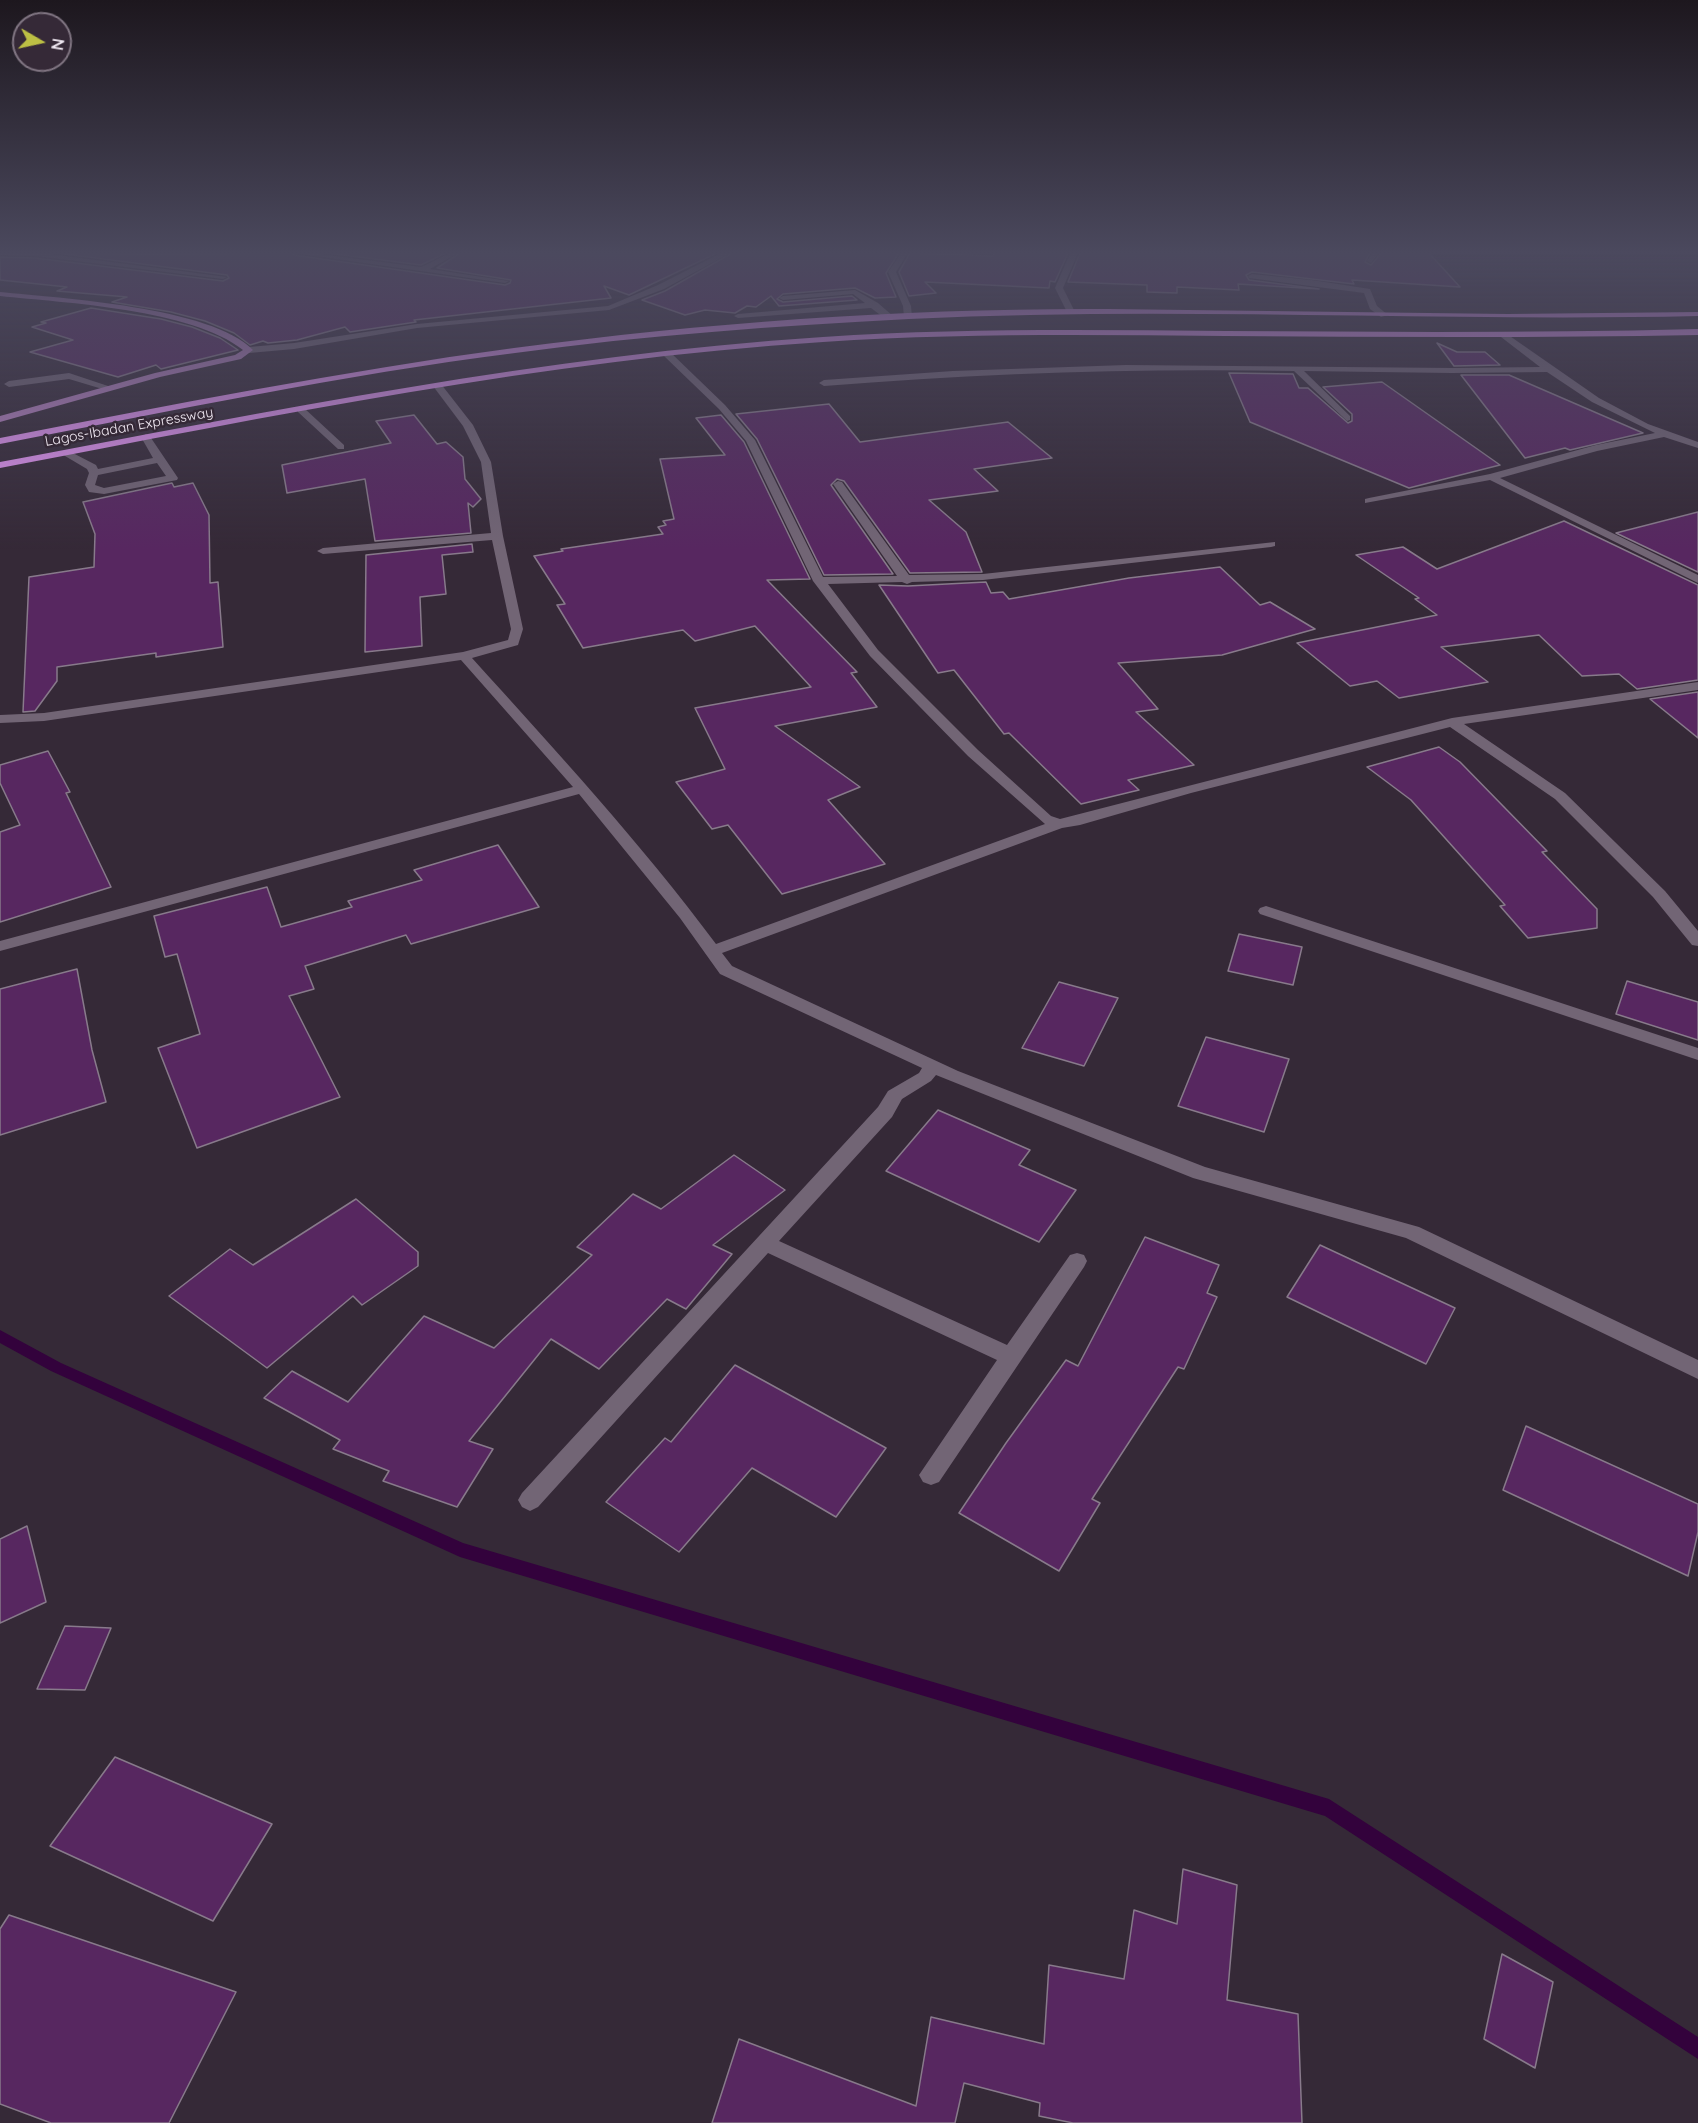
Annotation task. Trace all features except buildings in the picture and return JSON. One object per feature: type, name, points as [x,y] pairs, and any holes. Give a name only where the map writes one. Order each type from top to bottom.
[{"type":"highway","name":"Lagos-Ibadan Expressway","points":[[0,441],[283,388],[506,352]]},
{"type":"highway","name":"Lagos-Ibadan Expressway","points":[[0,465],[438,386],[553,368],[686,352]]},
{"type":"main road","points":[[0,419],[109,388],[238,357],[246,352]]},
{"type":"street","points":[[1526,352],[1547,369],[1611,409],[1661,435],[1698,445]]},
{"type":"street","points":[[667,354],[722,407],[750,440],[819,581],[874,653],[972,753],[1046,819],[1059,824]]},
{"type":"street","points":[[824,383],[1169,367],[1477,371],[1547,369]]},
{"type":"street","points":[[1296,368],[1347,418]]},
{"type":"street","points":[[9,384],[69,376],[109,388]]},
{"type":"street","points":[[0,719],[44,717],[464,656],[514,642],[517,636],[497,536],[486,462],[468,425],[438,386]]},
{"type":"street","points":[[301,410],[340,447]]},
{"type":"street","points":[[1369,501],[1491,477],[1596,448],[1661,435]]},
{"type":"street","points":[[65,453],[88,463],[94,473],[90,488],[97,491],[173,478],[170,471],[158,460],[146,437]]},
{"type":"street","points":[[94,473],[158,460]]},
{"type":"street","points":[[1491,477],[1698,580]]},
{"type":"street","points":[[838,484],[908,581]]},
{"type":"street","points":[[323,551],[497,536]]},
{"type":"street","points":[[819,581],[908,581],[983,577],[1271,544]]},
{"type":"street","points":[[464,656],[582,789],[726,970],[933,1066],[1200,1173],[1412,1232],[1698,1370]]},
{"type":"street","points":[[713,951],[1059,824],[1075,822],[1186,790],[1452,722],[1698,686]]},
{"type":"street","points":[[1452,722],[1560,796],[1659,894],[1698,941]]},
{"type":"street","points":[[0,946],[582,789]]},
{"type":"street","points":[[1266,911],[1456,976],[1698,1054]]},
{"type":"street","points":[[530,1500],[885,1112],[895,1095],[925,1077],[933,1066]]},
{"type":"street","points":[[765,1244],[1011,1357]]},
{"type":"street","points":[[931,1475],[1077,1261]]},
{"type":"waterway","points":[[0,1336],[56,1367],[460,1550],[1329,1808],[1698,2049]]}]
